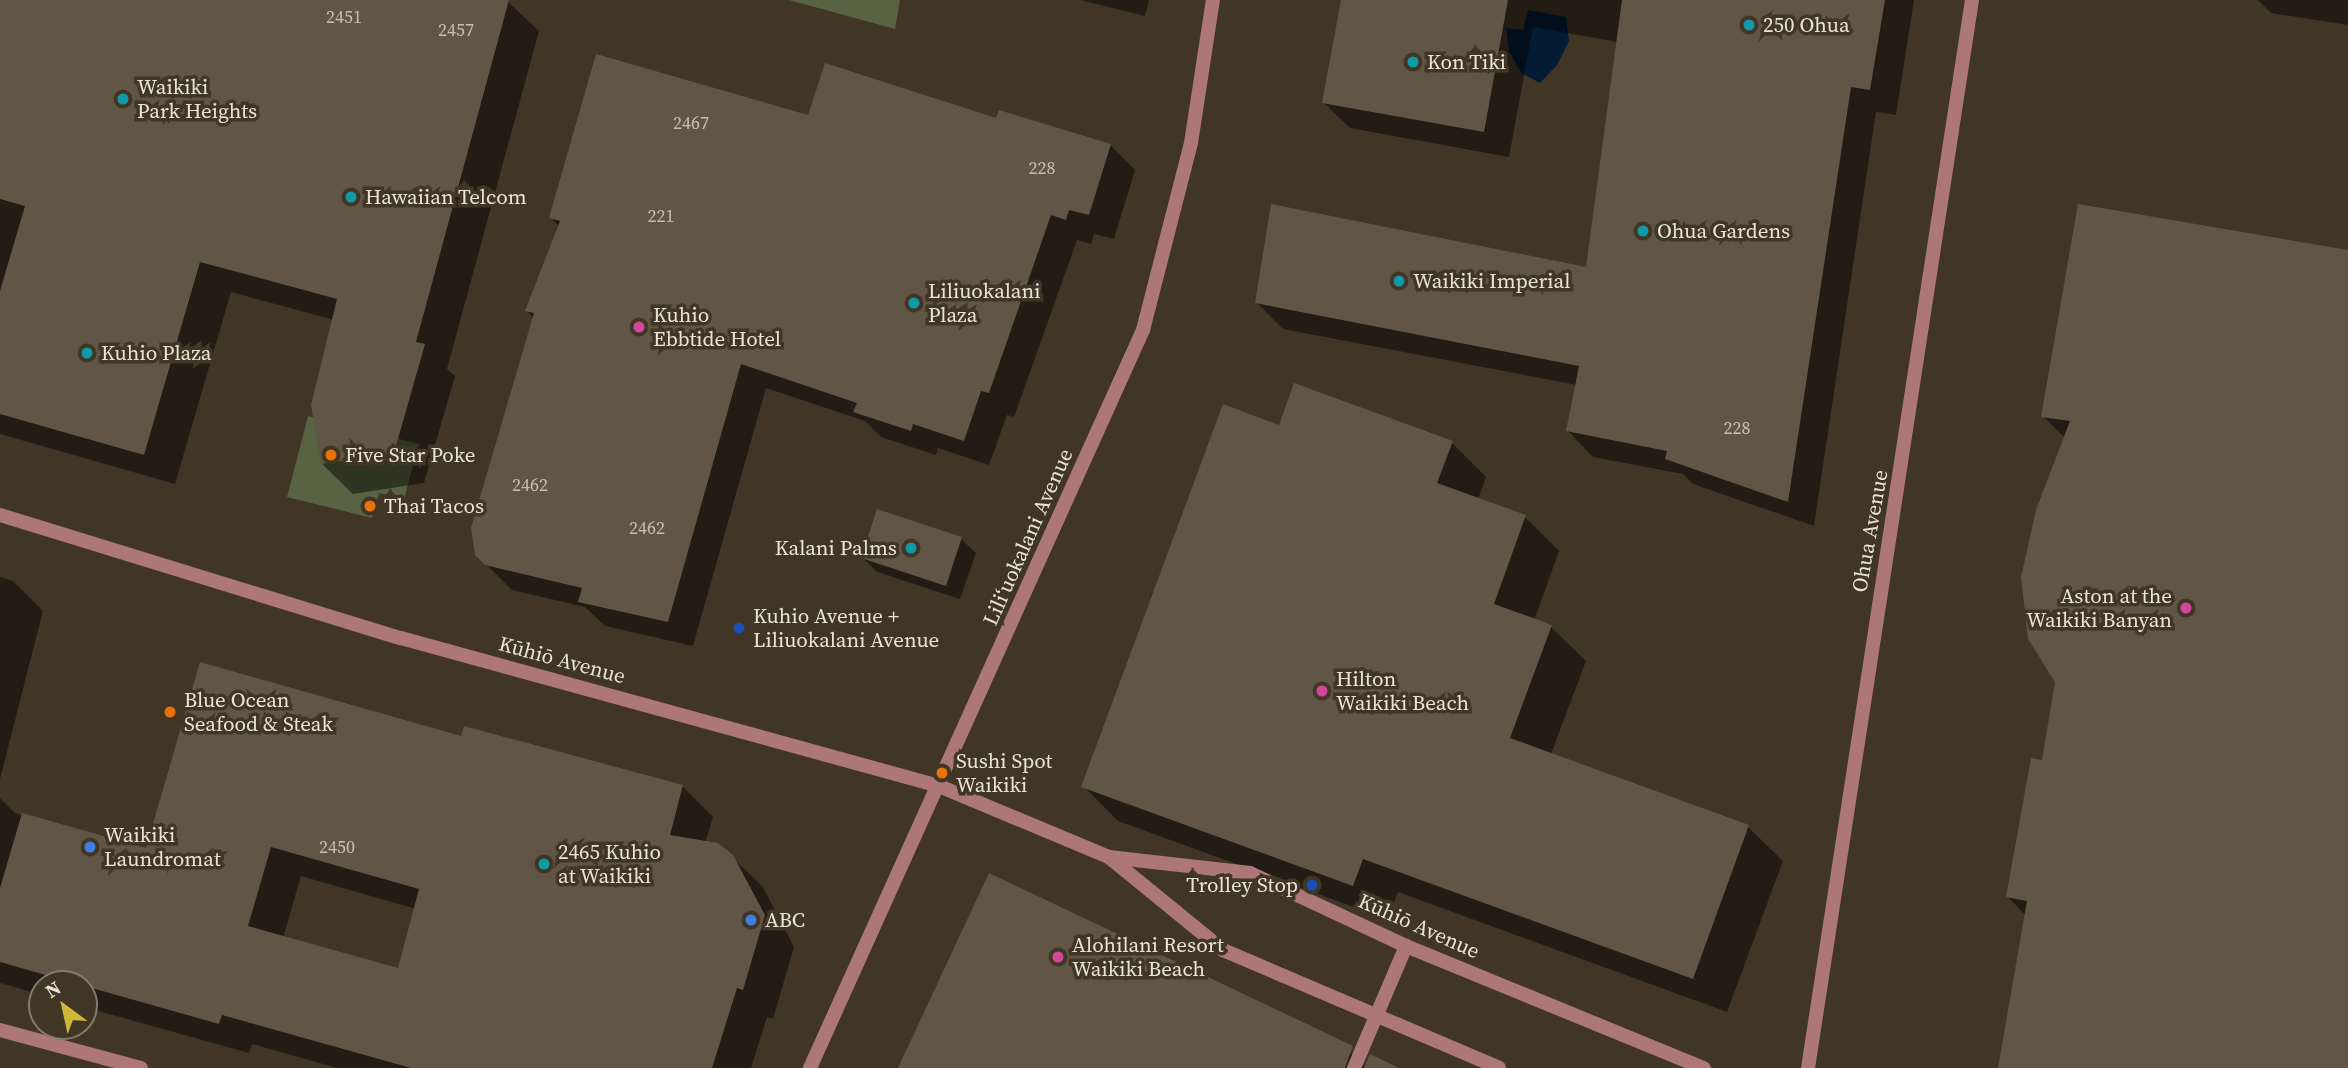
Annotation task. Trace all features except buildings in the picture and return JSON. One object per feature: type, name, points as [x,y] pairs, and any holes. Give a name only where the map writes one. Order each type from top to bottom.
[{"type":"street","name":"Liliʻuokalani Avenue","points":[[810,1068],[1143,330],[1191,143],[1213,0]]},
{"type":"street","name":"Ohua Avenue","points":[[1808,1068],[1972,0]]},
{"type":"street","name":"Kūhiō Avenue","points":[[0,515],[401,638],[939,786],[1109,857],[1250,873],[1406,946],[1704,1068]]},
{"type":"street","name":"Kūhiō Avenue","points":[[1109,857],[1223,950],[1499,1068]]},
{"type":"street","points":[[1354,1068],[1406,946]]},
{"type":"street","points":[[0,1030],[141,1068]]},
{"type":"green space","points":[[789,0],[900,0],[895,29]]},
{"type":"green space","points":[[308,416],[419,444],[404,499],[379,493],[372,518],[287,497]]},
{"type":"water","points":[[1528,10],[1566,17],[1569,41],[1557,65],[1540,83],[1521,73],[1509,51],[1506,28],[1523,30]]},
{"type":"place","name":"250 Ohua","points":[[1749,25]]},
{"type":"place","name":"Kon Tiki","points":[[1413,62]]},
{"type":"place","name":"Waikiki Park Heights","points":[[123,99]]},
{"type":"place","name":"Hawaiian Telcom","points":[[351,197]]},
{"type":"place","name":"Ohua Gardens","points":[[1643,231]]},
{"type":"place","name":"Waikiki Imperial","points":[[1399,281]]},
{"type":"place","name":"Liliuokalani Plaza","points":[[914,303]]},
{"type":"place","name":"Kuhio Ebbtide Hotel","points":[[639,327]]},
{"type":"place","name":"Kuhio Plaza","points":[[87,353]]},
{"type":"place","name":"Five Star Poke","points":[[331,455]]},
{"type":"place","name":"Thai Tacos","points":[[370,506]]},
{"type":"place","name":"Kalani Palms","points":[[911,548]]},
{"type":"place","name":"Aston at the Waikiki Banyan","points":[[2186,608]]},
{"type":"place","name":"Kuhio Avenue + Liliuokalani Avenue","points":[[739,628]]},
{"type":"place","name":"Hilton Waikiki Beach","points":[[1322,691]]},
{"type":"place","name":"Blue Ocean Seafood & Steak","points":[[170,712]]},
{"type":"place","name":"Sushi Spot Waikiki","points":[[942,773]]},
{"type":"place","name":"Waikiki Laundromat","points":[[90,847]]},
{"type":"place","name":"2465 Kuhio at Waikiki","points":[[544,864]]},
{"type":"place","name":"Trolley Stop","points":[[1312,885]]},
{"type":"place","name":"ABC","points":[[751,920]]},
{"type":"place","name":"Alohilani Resort Waikiki Beach","points":[[1058,957]]}]
